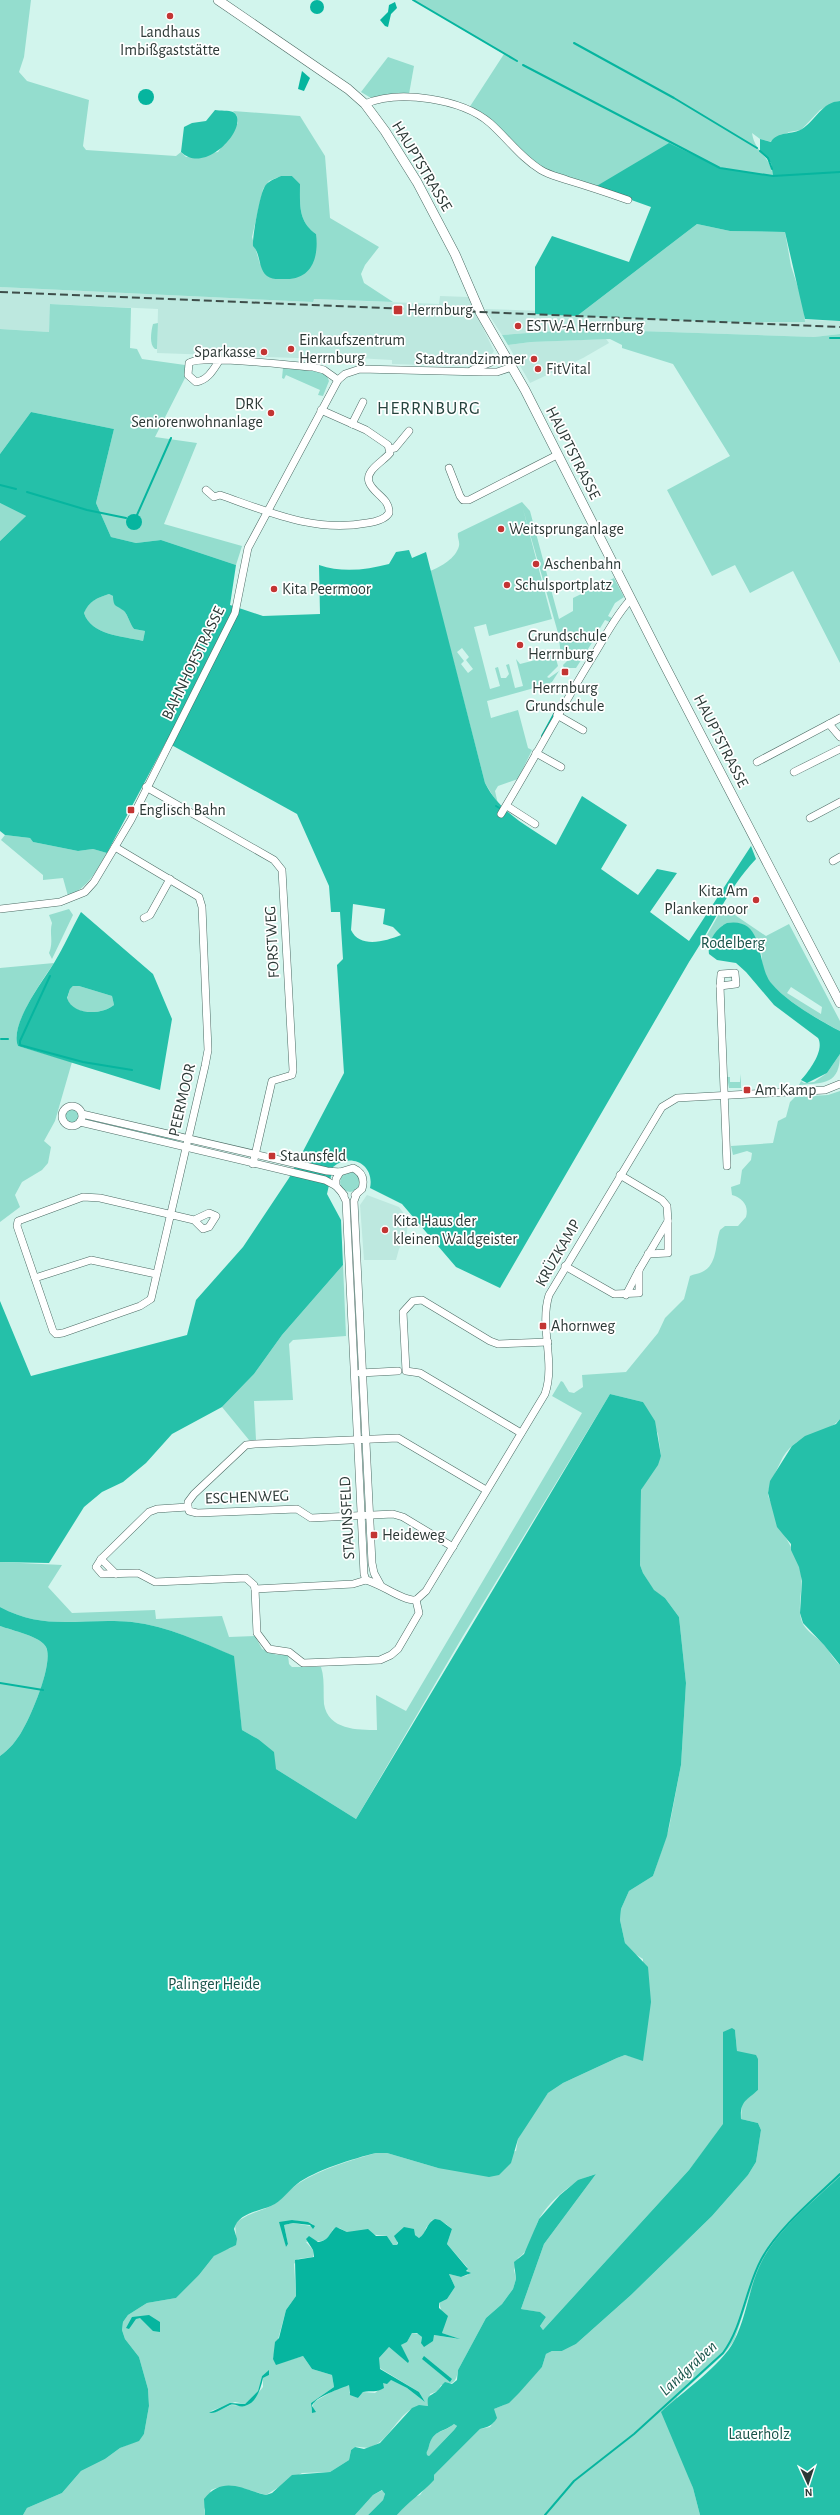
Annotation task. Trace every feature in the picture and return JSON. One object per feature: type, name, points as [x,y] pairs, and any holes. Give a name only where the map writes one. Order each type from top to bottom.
[{"type":"main road","name":"HAUPTSTRASSE","points":[[218,0],[348,89],[365,104],[386,131],[417,182],[455,254],[480,312],[512,367],[630,599],[840,1003]]},
{"type":"street","points":[[365,104],[374,100],[406,97],[432,99],[464,108],[490,124],[516,151],[543,172],[628,200]]},
{"type":"street","points":[[470,371],[506,356]]},
{"type":"street","points":[[219,361],[210,374],[202,381],[196,382],[188,374],[189,363],[192,360],[219,361],[313,367],[324,370],[338,380],[345,374],[360,369],[497,372],[512,367]]},
{"type":"street","name":"BAHNHOFSTRASSE","points":[[0,909],[60,902],[76,896],[94,882],[115,847],[235,613],[245,553],[338,380]]},
{"type":"street","points":[[352,424],[363,402]]},
{"type":"street","points":[[206,490],[214,497],[220,495],[267,511],[323,526],[358,524],[385,517],[389,513],[387,503],[371,485],[369,478],[370,472],[387,456],[390,449],[388,444],[379,437],[321,410]]},
{"type":"street","points":[[390,449],[395,448],[408,430]]},
{"type":"street","points":[[450,468],[460,496],[463,500],[469,500],[557,455]]},
{"type":"street","points":[[501,814],[524,780],[536,753],[557,715],[630,599]]},
{"type":"street","points":[[557,715],[583,730]]},
{"type":"street","points":[[757,762],[840,718]]},
{"type":"street","points":[[830,724],[840,737]]},
{"type":"street","points":[[794,772],[840,750]]},
{"type":"street","points":[[536,753],[561,767]]},
{"type":"street","name":"FORSTWEG","points":[[146,787],[274,860],[282,870],[293,1070],[292,1075],[287,1078],[272,1081],[255,1155]]},
{"type":"street","points":[[810,818],[840,802]]},
{"type":"street","points":[[507,806],[535,824]]},
{"type":"street","name":"PEERMOOR","points":[[35,1278],[53,1331],[56,1334],[63,1333],[146,1303],[151,1299],[208,1046],[202,907],[199,897],[115,847]]},
{"type":"street","points":[[833,861],[840,857]]},
{"type":"street","points":[[144,918],[150,915],[170,879]]},
{"type":"street","points":[[720,986],[727,1166]]},
{"type":"street","name":"KRÜZKAMP","points":[[416,1600],[426,1592],[545,1394],[548,1383],[548,1300],[565,1266],[665,1104],[677,1098],[825,1090],[840,1084]]},
{"type":"street","points":[[82,1114],[80,1122],[75,1126],[69,1125],[64,1121],[63,1114],[66,1109],[73,1107],[78,1109],[82,1114],[255,1155],[327,1171],[340,1172]]},
{"type":"street","points":[[80,1122],[325,1180],[336,1186],[342,1193],[348,1196],[357,1193],[364,1183],[361,1174],[353,1168],[347,1168],[340,1172],[336,1177],[336,1186]]},
{"type":"street","points":[[253,1164],[255,1155]]},
{"type":"street","points":[[620,1175],[662,1200],[666,1206],[668,1221],[668,1253],[648,1254]]},
{"type":"street","name":"STAUNSFELD","points":[[342,1193],[346,1201],[364,1574],[366,1580],[380,1584],[405,1598],[416,1600]]},
{"type":"street","name":"STAUNSFELD","points":[[357,1193],[354,1201],[373,1570],[380,1584]]},
{"type":"street","points":[[156,1274],[91,1260],[35,1278],[17,1226],[18,1221],[22,1218],[90,1196],[194,1220]]},
{"type":"street","points":[[626,1295],[668,1221]]},
{"type":"street","points":[[565,1266],[614,1294],[626,1295],[639,1293],[639,1270]]},
{"type":"street","points":[[402,1371],[404,1312],[410,1303],[418,1299],[490,1341],[498,1344],[548,1342]]},
{"type":"street","points":[[355,1373],[402,1371],[420,1373],[521,1433]]},
{"type":"street","points":[[188,1507],[188,1502],[194,1494],[246,1445],[401,1438],[486,1490]]},
{"type":"street","name":"ESCHENWEG","points":[[101,1559],[153,1510],[188,1507],[189,1511],[197,1513],[297,1508],[311,1518],[394,1514],[403,1516],[453,1547]]},
{"type":"street","points":[[116,1574],[101,1559],[96,1567],[98,1572],[116,1574],[138,1573],[155,1582],[240,1578],[251,1581],[255,1589],[259,1637],[269,1648],[289,1652],[303,1663],[386,1658],[398,1649],[414,1622],[419,1612],[416,1600]]},
{"type":"street","points":[[255,1589],[353,1584],[366,1580]]},
{"type":"shaded area","points":[[0,0],[31,0],[24,57],[19,72],[27,81],[89,100],[83,146],[86,150],[176,156],[181,152],[186,157],[218,152],[238,123],[237,116],[233,111],[300,116],[325,156],[330,218],[379,247],[365,265],[361,274],[364,283],[393,302],[314,299],[313,302],[0,287]],"holes":[[[281,176],[292,176],[300,184],[300,206],[303,218],[310,229],[316,234],[260,264],[252,237],[263,189],[269,181]]]},
{"type":"shaded area","points":[[317,0],[322,2],[324,7],[322,12],[317,14],[312,12],[310,7],[312,2]]},
{"type":"shaded area","points":[[413,0],[840,0],[840,101],[820,110],[801,130],[789,132],[772,142],[760,139],[752,133],[756,145],[769,163],[773,176],[736,173],[708,163],[595,187],[544,170],[469,108],[504,54]]},
{"type":"shaded area","points":[[395,2],[397,8],[391,14],[388,27],[385,26],[380,20],[388,12],[389,5]]},
{"type":"shaded area","points":[[388,57],[414,66],[409,94],[371,98],[361,92]]},
{"type":"shaded area","points":[[302,71],[310,78],[304,91],[298,89]]},
{"type":"shaded area","points":[[143,89],[149,89],[154,94],[152,103],[149,105],[143,105],[138,100],[138,94]]},
{"type":"shaded area","points":[[697,224],[730,231],[785,232],[791,266],[803,303],[805,322],[723,322],[577,316]]},
{"type":"shaded area","points":[[0,287],[313,302],[313,299],[439,304],[440,296],[468,297],[494,351],[488,360],[460,366],[392,364],[392,360],[356,358],[353,360],[157,353],[158,309],[51,304],[49,332],[0,329]]},
{"type":"shaded area","points":[[50,304],[131,308],[130,348],[137,349],[142,359],[185,365],[185,378],[155,437],[197,443],[164,524],[242,546],[236,565],[161,540],[136,543],[111,537],[96,503],[114,429],[31,412],[0,454],[0,329],[49,332]]},
{"type":"shaded area","points":[[485,309],[840,321],[840,334],[814,337],[581,329],[502,335]]},
{"type":"shaded area","points":[[158,323],[157,349],[155,349],[151,341],[151,334],[153,324]]},
{"type":"shaded area","points":[[581,329],[814,337],[840,334],[840,663],[793,571],[750,593],[735,565],[712,576],[667,490],[730,456],[673,364],[622,348],[622,345],[610,339],[531,342],[508,345],[502,335]]},
{"type":"shaded area","points":[[606,339],[609,343],[583,358],[530,383],[508,345],[531,342]]},
{"type":"shaded area","points":[[283,368],[313,369],[326,374],[329,381],[323,396],[318,395],[320,390],[286,375],[284,379],[282,378]]},
{"type":"shaded area","points":[[522,502],[530,511],[559,619],[573,611],[573,598],[614,578],[624,597],[615,603],[608,616],[614,619],[612,623],[605,620],[597,633],[601,636],[598,640],[595,638],[588,649],[592,652],[589,656],[585,654],[576,668],[564,668],[563,665],[572,656],[570,654],[562,661],[558,633],[523,509],[552,619],[489,636],[486,624],[474,627],[490,689],[500,686],[495,668],[498,667],[501,678],[506,678],[509,674],[506,665],[509,664],[515,688],[523,686],[516,659],[520,664],[555,655],[558,666],[547,677],[549,678],[559,671],[552,682],[545,685],[487,701],[491,718],[518,710],[528,748],[532,750],[518,779],[498,786],[495,791],[498,804],[485,783],[430,571],[439,567],[455,554],[459,546],[458,533]],"holes":[[[462,648],[469,657],[466,660],[473,669],[468,673],[461,664],[464,661],[457,652]]]},
{"type":"shaded area","points":[[0,503],[26,516],[0,541]]},
{"type":"shaded area","points":[[131,514],[137,514],[142,519],[140,528],[137,530],[131,530],[126,525],[126,519]]},
{"type":"shaded area","points":[[109,594],[113,596],[115,604],[124,611],[134,629],[145,631],[143,641],[117,636],[100,630],[93,626],[88,620],[84,613],[88,606],[97,599]]},
{"type":"shaded area","points":[[5,835],[30,838],[33,842],[78,851],[93,849],[107,853],[86,884],[75,893],[68,896],[63,878],[43,880],[43,875],[1,840]]},
{"type":"shaded area","points":[[723,907],[766,936],[789,924],[840,1021],[840,1031],[796,1005],[775,988],[762,968],[762,958],[759,944],[755,936],[745,926],[723,925],[712,939],[707,935]],"holes":[[[791,987],[822,1007],[821,1014],[787,993]]]},
{"type":"shaded area","points":[[69,909],[73,915],[52,959],[49,953],[52,923],[49,915]]},
{"type":"shaded area","points":[[54,963],[28,1003],[18,1027],[18,1046],[72,1062],[55,1121],[44,1141],[51,1147],[48,1163],[42,1170],[22,1182],[15,1195],[20,1207],[0,1222],[0,968]]},
{"type":"shaded area","points":[[73,986],[79,986],[112,996],[114,1005],[102,1011],[95,1012],[75,1009],[70,1005],[67,999],[70,989]]},
{"type":"shaded area","points":[[840,1054],[837,1071],[829,1080],[816,1084],[799,1085],[801,1081],[804,1083],[814,1082],[827,1073]]},
{"type":"shaded area","points":[[741,1074],[741,1088],[729,1088],[727,1077],[730,1077],[730,1082],[740,1082]]},
{"type":"shaded area","points":[[840,1091],[840,1419],[828,1428],[797,1442],[790,1449],[783,1457],[777,1469],[770,1486],[768,1497],[800,1568],[802,1582],[800,1616],[802,1622],[806,1629],[827,1648],[840,1665],[840,2176],[796,2219],[767,2253],[750,2293],[734,2341],[724,2354],[677,2397],[681,2455],[693,2488],[700,2515],[397,2515],[411,2498],[420,2495],[434,2475],[480,2429],[490,2427],[494,2422],[494,2409],[504,2405],[542,2367],[546,2354],[552,2351],[562,2351],[576,2344],[631,2295],[712,2216],[748,2175],[756,2162],[761,2130],[758,2123],[741,2119],[742,2103],[758,2090],[737,2051],[735,2030],[723,2033],[724,2124],[689,2170],[543,2330],[540,2326],[546,2317],[539,2312],[521,2309],[544,2244],[596,2174],[579,2181],[555,2199],[543,2213],[538,2221],[528,2246],[518,2258],[514,2270],[516,2279],[513,2289],[502,2304],[486,2318],[458,2370],[455,2380],[451,2383],[441,2385],[438,2391],[430,2394],[428,2406],[419,2406],[411,2409],[398,2421],[380,2442],[368,2448],[355,2447],[351,2450],[349,2460],[330,2472],[302,2473],[266,2495],[246,2489],[232,2487],[211,2490],[204,2510],[205,2515],[23,2515],[27,2508],[62,2493],[81,2471],[105,2459],[120,2448],[139,2440],[144,2434],[149,2406],[148,2389],[139,2357],[125,2339],[122,2330],[123,2322],[128,2315],[147,2303],[176,2298],[199,2275],[214,2256],[221,2251],[231,2248],[236,2235],[235,2224],[240,2220],[273,2205],[295,2185],[317,2173],[376,2153],[387,2153],[438,2168],[516,2151],[518,2139],[527,2123],[548,2093],[563,2083],[625,2055],[643,2060],[643,1959],[630,1951],[625,1943],[620,1920],[621,1909],[629,1891],[653,1876],[669,1828],[681,1765],[686,1683],[679,1617],[665,1598],[654,1591],[640,1565],[641,1490],[661,1456],[658,1434],[643,1402],[610,1394],[463,1636],[356,1819],[276,1769],[258,1739],[242,1730],[233,1656],[184,1635],[145,1624],[114,1621],[49,1621],[17,1615],[0,1607],[0,1562],[62,1565],[48,1587],[72,1613],[155,1610],[156,1619],[222,1616],[229,1637],[255,1636],[262,1649],[277,1655],[288,1655],[289,1664],[292,1667],[321,1667],[324,1704],[331,1719],[338,1724],[353,1729],[377,1730],[376,1695],[406,1711],[582,1413],[552,1396],[561,1381],[569,1392],[574,1393],[583,1387],[582,1375],[626,1372],[658,1333],[665,1318],[684,1299],[690,1276],[702,1272],[711,1264],[720,1230],[725,1226],[738,1226],[746,1217],[746,1206],[742,1200],[732,1195],[731,1187],[740,1184],[742,1170],[751,1160],[752,1153],[747,1151],[733,1155],[731,1146],[773,1143],[778,1121],[786,1117],[790,1102],[795,1097],[828,1095]],"holes":[[[292,2220],[313,2224],[311,2226],[293,2223],[284,2225],[288,2244],[286,2247],[282,2226]],[[432,2220],[446,2224],[452,2229],[447,2244],[467,2267],[468,2275],[461,2277],[449,2274],[455,2287],[447,2299],[439,2303],[445,2322],[442,2333],[459,2339],[434,2335],[421,2343],[422,2337],[420,2334],[412,2333],[407,2342],[401,2345],[405,2360],[389,2347],[379,2358],[378,2367],[419,2392],[425,2402],[407,2388],[391,2380],[383,2383],[383,2386],[375,2393],[363,2392],[358,2398],[349,2393],[349,2385],[338,2388],[314,2402],[311,2412],[311,2403],[334,2387],[332,2375],[312,2369],[303,2356],[276,2364],[273,2358],[286,2310],[296,2296],[294,2264],[298,2259],[313,2257],[313,2250],[306,2242],[325,2240],[328,2238],[333,2229],[339,2228],[347,2232],[387,2236],[393,2245],[397,2245],[397,2241],[415,2235],[419,2238],[424,2235],[426,2228]],[[268,2371],[269,2375],[263,2378],[263,2387],[249,2404],[245,2406],[231,2405],[215,2412],[211,2411],[235,2402],[245,2404],[258,2391],[262,2376]]]},
{"type":"shaded area","points":[[72,1109],[77,1111],[79,1116],[77,1121],[72,1123],[67,1121],[65,1116],[67,1111]]},
{"type":"shaded area","points":[[86,1118],[178,1139],[177,1142],[86,1120]]},
{"type":"shaded area","points":[[350,1172],[357,1175],[360,1182],[357,1189],[350,1192],[343,1189],[340,1182],[343,1175]]},
{"type":"shaded area","name":"Kita Haus der kleinen Waldgeister","points":[[367,1195],[399,1207],[408,1219],[407,1233],[399,1249],[396,1260],[364,1260],[360,1205]]},
{"type":"shaded area","points":[[343,1265],[346,1336],[293,1340],[289,1344],[293,1400],[254,1401],[256,1440],[249,1440],[222,1407],[254,1374],[282,1335]]},
{"type":"shaded area","points":[[0,1626],[26,1634],[39,1640],[46,1647],[48,1655],[44,1677],[31,1714],[18,1738],[10,1748],[0,1756]]},
{"type":"shaded area","points":[[435,2219],[440,2220],[452,2229],[447,2244],[468,2269],[466,2271],[471,2273],[461,2277],[449,2274],[455,2287],[447,2299],[439,2303],[439,2308],[448,2316],[442,2333],[460,2339],[434,2335],[433,2341],[424,2347],[421,2343],[422,2337],[417,2333],[412,2333],[407,2342],[401,2345],[409,2361],[408,2363],[389,2347],[379,2358],[380,2369],[419,2392],[425,2402],[407,2388],[391,2380],[387,2384],[383,2383],[384,2388],[381,2390],[363,2392],[358,2398],[350,2395],[349,2385],[318,2399],[312,2406],[316,2412],[312,2413],[311,2403],[334,2387],[332,2375],[312,2369],[303,2356],[276,2365],[273,2359],[275,2342],[279,2338],[286,2310],[296,2296],[295,2260],[314,2257],[313,2250],[306,2239],[309,2236],[318,2242],[322,2241],[327,2238],[336,2227],[347,2232],[368,2229],[376,2236],[387,2236],[393,2245],[397,2245],[398,2243],[394,2236],[404,2227],[414,2229],[415,2235],[419,2238],[422,2236],[430,2223]]},
{"type":"shaded area","points":[[292,2220],[308,2222],[315,2226],[313,2229],[310,2225],[293,2223],[284,2225],[288,2244],[286,2247],[279,2222]]},
{"type":"shaded area","points":[[149,2315],[160,2322],[160,2332],[153,2331],[140,2318],[136,2319],[129,2329],[126,2328],[132,2317]]},
{"type":"shaded area","points":[[424,2356],[452,2379],[450,2382],[422,2359]]},
{"type":"shaded area","points":[[269,2370],[269,2375],[263,2378],[258,2394],[253,2402],[243,2406],[230,2405],[217,2412],[209,2413],[230,2403],[245,2404],[258,2391],[262,2376]]},
{"type":"shaded area","points":[[454,2424],[457,2426],[454,2430],[429,2456],[427,2455],[427,2451],[433,2437]]},
{"type":"shaded area","points":[[383,2490],[385,2495],[383,2500],[368,2515],[355,2515],[373,2495]]},
{"type":"green space","points":[[840,101],[840,321],[805,319],[785,232],[730,231],[697,224],[577,316],[535,314],[535,267],[552,236],[629,262],[651,207],[595,187],[669,143],[720,168],[773,176],[771,163],[760,151],[760,139],[771,142],[777,136],[798,131],[807,125],[828,105]]},
{"type":"green space","points":[[215,110],[231,111],[237,118],[237,126],[232,136],[224,146],[203,158],[191,158],[181,152],[184,127],[192,123],[206,121]]},
{"type":"green space","points":[[281,176],[292,176],[300,184],[301,212],[306,224],[316,234],[317,243],[315,259],[312,266],[302,276],[273,279],[264,273],[256,249],[253,246],[253,241],[258,207],[262,192],[269,182]]},
{"type":"green space","points":[[31,412],[114,429],[96,503],[111,537],[136,543],[161,540],[236,565],[230,605],[263,616],[320,614],[319,565],[328,568],[345,570],[372,568],[389,564],[396,552],[409,550],[412,558],[426,552],[485,783],[491,794],[507,811],[556,845],[582,796],[627,825],[601,869],[638,895],[657,869],[677,873],[650,912],[689,941],[751,846],[756,859],[728,896],[500,1288],[456,1267],[402,1204],[370,1188],[371,1180],[369,1173],[360,1163],[347,1161],[333,1167],[327,1194],[341,1220],[343,1265],[282,1335],[254,1374],[222,1407],[172,1434],[146,1463],[123,1482],[102,1492],[84,1507],[49,1563],[0,1562],[0,1301],[31,1376],[187,1335],[196,1300],[243,1247],[289,1178],[344,1073],[337,965],[343,959],[340,912],[331,912],[329,886],[297,814],[166,742],[107,853],[93,849],[78,851],[33,842],[30,838],[5,835],[0,831],[0,541],[26,516],[0,503],[0,454]],"holes":[[[109,594],[113,596],[116,606],[124,611],[134,629],[145,631],[143,641],[117,636],[100,630],[93,626],[88,620],[84,613],[88,606],[97,599]],[[353,904],[385,909],[383,924],[393,927],[401,935],[374,942],[360,940],[351,930]]]},
{"type":"green space","points":[[81,912],[153,974],[172,1019],[160,1090],[18,1046],[18,1027],[28,1003],[58,957]],"holes":[[[73,986],[79,986],[112,996],[114,1005],[102,1011],[95,1012],[81,1011],[75,1008],[70,1004],[67,998],[70,989]]]},
{"type":"green space","name":"Rodelberg","points":[[727,923],[740,923],[749,927],[758,944],[767,976],[778,990],[804,1010],[840,1031],[840,1054],[827,1073],[807,1083],[801,1080],[812,1066],[818,1054],[820,1043],[818,1038],[774,1005],[746,972],[736,963],[717,960],[709,954],[709,945],[713,936],[719,928]]},
{"type":"green space","name":"Palinger Heide","points":[[610,1394],[643,1402],[655,1421],[661,1456],[658,1465],[641,1490],[640,1565],[643,1573],[654,1590],[665,1598],[679,1617],[686,1683],[681,1765],[667,1836],[653,1876],[629,1891],[621,1909],[620,1920],[625,1943],[648,1967],[651,2002],[643,2061],[625,2055],[563,2083],[548,2093],[518,2139],[511,2163],[499,2175],[489,2177],[438,2168],[387,2153],[376,2153],[313,2174],[297,2184],[275,2204],[244,2216],[236,2224],[234,2229],[237,2239],[236,2245],[214,2256],[199,2275],[176,2298],[147,2303],[128,2315],[123,2322],[122,2330],[125,2339],[139,2357],[148,2389],[149,2406],[144,2434],[139,2441],[120,2448],[105,2459],[81,2471],[62,2493],[27,2508],[23,2515],[0,2515],[0,1756],[10,1748],[18,1738],[31,1714],[44,1677],[48,1655],[46,1647],[39,1640],[26,1634],[0,1626],[0,1607],[17,1615],[49,1621],[114,1621],[145,1624],[184,1635],[234,1656],[242,1730],[258,1739],[274,1752],[276,1769],[356,1819]]},
{"type":"green space","points":[[840,1419],[840,1665],[824,1645],[803,1623],[800,1613],[802,1581],[799,1567],[791,1550],[791,1544],[777,1527],[768,1493],[770,1481],[792,1446],[805,1436],[836,1424]]},
{"type":"green space","points":[[732,2028],[735,2030],[737,2051],[756,2055],[758,2059],[758,2090],[747,2099],[743,2105],[741,2113],[741,2119],[758,2123],[761,2130],[756,2162],[748,2175],[712,2216],[631,2295],[576,2344],[562,2351],[552,2351],[546,2354],[542,2367],[519,2393],[509,2403],[494,2409],[497,2418],[493,2423],[488,2427],[480,2429],[434,2475],[434,2480],[425,2489],[406,2505],[397,2515],[368,2515],[383,2500],[385,2494],[382,2490],[373,2495],[355,2515],[205,2515],[204,2499],[218,2487],[241,2487],[266,2495],[272,2493],[292,2475],[330,2472],[349,2460],[351,2450],[355,2447],[364,2449],[380,2443],[412,2408],[419,2405],[428,2406],[429,2397],[445,2382],[452,2384],[457,2380],[458,2370],[486,2318],[502,2304],[513,2289],[516,2279],[514,2262],[524,2254],[539,2219],[560,2195],[578,2180],[596,2174],[544,2244],[521,2309],[540,2312],[546,2317],[540,2326],[543,2330],[689,2170],[723,2124],[723,2032]],"holes":[[[454,2424],[457,2426],[429,2456],[427,2455],[431,2441],[438,2432]]]},
{"type":"green space","name":"Lauerholz","points":[[840,2176],[840,2515],[700,2515],[693,2488],[661,2412],[711,2369],[728,2350],[734,2341],[754,2281],[762,2261],[769,2249],[787,2226]]},
{"type":"waterway","points":[[413,0],[517,61]]},
{"type":"waterway","points":[[574,43],[674,98],[757,148]]},
{"type":"waterway","points":[[523,65],[720,168],[773,176],[840,172]]},
{"type":"waterway","points":[[760,151],[768,158],[772,169]]},
{"type":"waterway","points":[[830,338],[840,338]]},
{"type":"waterway","points":[[137,515],[171,438]]},
{"type":"waterway","points":[[0,485],[16,489]]},
{"type":"waterway","points":[[27,492],[87,510],[126,518]]},
{"type":"waterway","points":[[542,736],[560,703]]},
{"type":"waterway","points":[[496,806],[501,809]]},
{"type":"waterway","points":[[50,976],[20,1041],[20,1045],[83,1062],[132,1070]]},
{"type":"waterway","points":[[1,1039],[8,1039]]},
{"type":"waterway","points":[[0,1683],[43,1690]]},
{"type":"waterway","name":"Landgraben","points":[[545,2515],[574,2481],[634,2434],[723,2353],[740,2320],[751,2283],[768,2248],[786,2225],[840,2174]]},
{"type":"railway","points":[[0,292],[840,327]]},
{"type":"place","name":"Landhaus Imbißgaststätte","points":[[170,16]]},
{"type":"place","name":"Herrnburg","points":[[398,310]]},
{"type":"place","name":"ESTW-A Herrnburg","points":[[518,326]]},
{"type":"place","name":"Einkaufszentrum Herrnburg","points":[[291,349]]},
{"type":"place","name":"Sparkasse","points":[[264,352]]},
{"type":"place","name":"Stadtrandzimmer","points":[[534,359]]},
{"type":"place","name":"FitVital","points":[[538,369]]},
{"type":"place","name":"DRK Seniorenwohnanlage","points":[[271,413]]},
{"type":"place","name":"Weitsprunganlage","points":[[501,529]]},
{"type":"place","name":"Aschenbahn","points":[[536,564]]},
{"type":"place","name":"Schulsportplatz","points":[[507,585]]},
{"type":"place","name":"Kita Peermoor","points":[[274,589]]},
{"type":"place","name":"Grundschule Herrnburg","points":[[520,645]]},
{"type":"place","name":"Herrnburg Grundschule","points":[[565,672]]},
{"type":"place","name":"Englisch Bahn","points":[[131,810]]},
{"type":"place","name":"Kita Am Plankenmoor","points":[[756,900]]},
{"type":"place","name":"Am Kamp","points":[[747,1090]]},
{"type":"place","name":"Staunsfeld","points":[[272,1156]]},
{"type":"place","name":"Kita Haus der kleinen Waldgeister","points":[[385,1230]]},
{"type":"place","name":"Ahornweg","points":[[543,1326]]},
{"type":"place","name":"Heideweg","points":[[374,1535]]},
{"type":"district","name":"HERRNBURG","points":[[429,409]]}]
